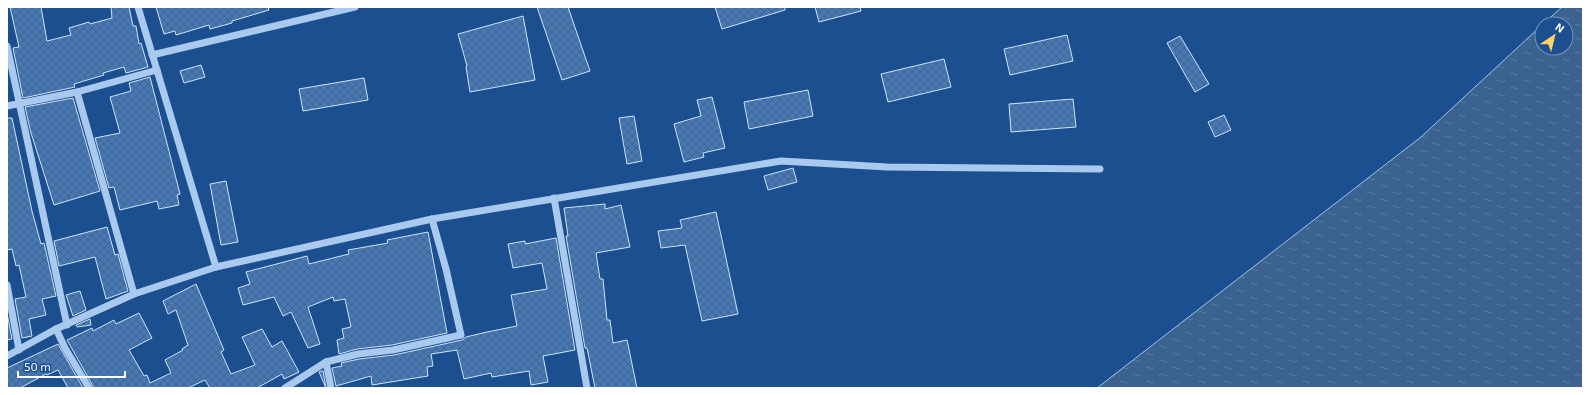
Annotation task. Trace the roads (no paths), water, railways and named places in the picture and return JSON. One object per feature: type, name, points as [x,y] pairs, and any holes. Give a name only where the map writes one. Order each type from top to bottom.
[{"type":"street","points":[[138,7],[216,267]]},
{"type":"street","points":[[152,55],[355,7]]},
{"type":"street","points":[[7,46],[67,325]]},
{"type":"street","points":[[7,106],[77,92],[157,70]]},
{"type":"street","points":[[77,92],[134,294]]},
{"type":"street","points":[[7,356],[56,329],[134,294],[216,267],[432,219],[554,198],[781,161],[887,166],[1100,169]]},
{"type":"street","points":[[554,198],[587,388]]},
{"type":"street","points":[[285,388],[326,362],[358,354],[393,350],[461,335],[446,269],[432,219]]},
{"type":"street","points":[[7,285],[19,350]]},
{"type":"street","points":[[56,329],[65,348],[89,388]]},
{"type":"street","points":[[326,362],[331,388]]},
{"type":"water","points":[[1562,7],[1583,7],[1583,388],[1097,388],[1421,137],[1534,32],[1534,56],[1574,56],[1574,16],[1552,16]]}]
